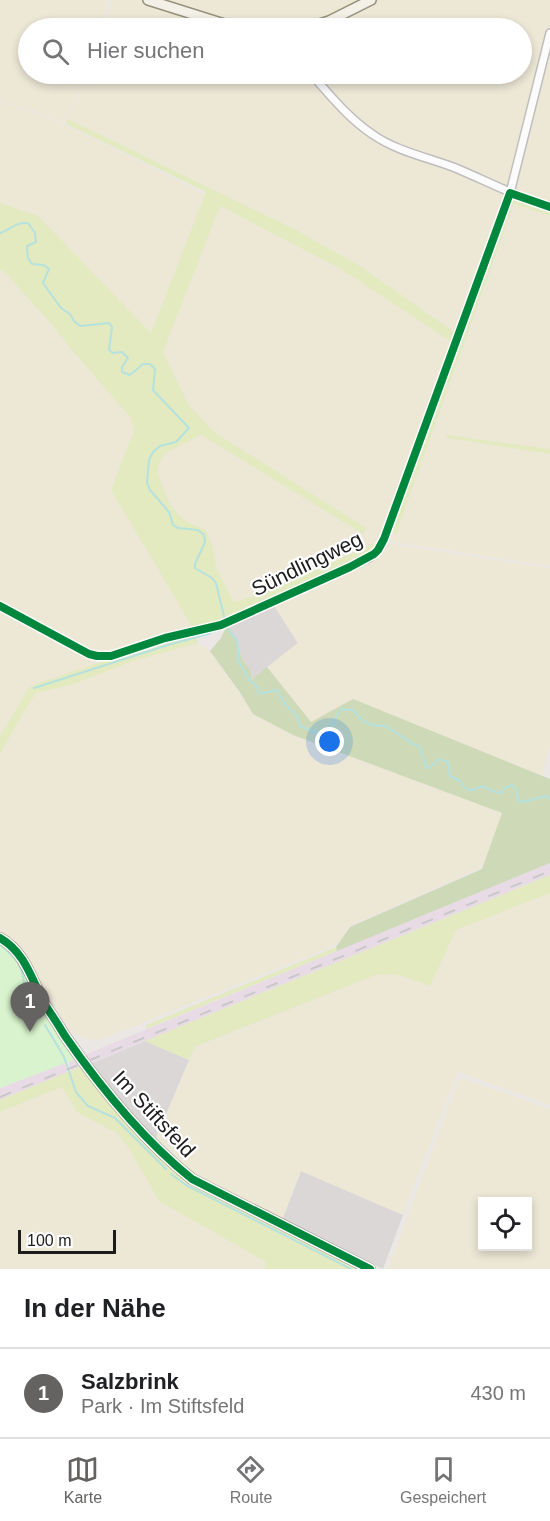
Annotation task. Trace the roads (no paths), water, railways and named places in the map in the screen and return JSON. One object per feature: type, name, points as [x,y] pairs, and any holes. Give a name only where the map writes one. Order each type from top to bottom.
[{"type":"street","points":[[148,0],[205,18]]},
{"type":"street","points":[[335,18],[371,0]]},
{"type":"street","name":"Sündlingweg","points":[[0,606],[89,654],[104,657],[123,653],[165,638],[221,625],[369,558],[378,550],[384,539],[517,173],[550,33]]},
{"type":"street","points":[[319,84],[345,112],[384,142],[550,207]]},
{"type":"street","name":"Im Stiftsfeld","points":[[0,939],[17,951],[29,969],[45,1004],[102,1087],[176,1166],[192,1179],[370,1269]]},
{"type":"waterway","points":[[0,233],[17,225],[28,223],[35,233],[36,242],[27,246],[28,258],[32,264],[44,265],[49,269],[43,283],[61,308],[70,314],[80,326],[109,323],[112,327],[109,350],[113,353],[122,352],[128,358],[122,367],[122,372],[130,375],[143,364],[150,364],[155,369],[153,390],[189,428],[176,442],[160,446],[153,452],[149,460],[147,483],[150,490],[169,512],[173,525],[178,528],[198,530],[204,535],[205,542],[195,568],[216,583],[224,616],[236,639],[238,660],[250,681],[257,686],[259,694],[277,690],[285,704],[297,716],[300,726],[322,735],[329,729],[341,709],[353,710],[364,722],[386,726],[419,746],[427,768],[439,759],[448,762],[450,776],[460,781],[468,790],[483,786],[502,793],[505,788],[512,785],[515,787],[518,800],[523,802],[546,796],[550,799]]},
{"type":"waterway","points":[[34,688],[211,633]]},
{"type":"waterway","points":[[0,944],[17,960],[25,987],[40,1017]]},
{"type":"waterway","points":[[45,1025],[64,1057],[76,1092],[88,1106],[115,1118],[166,1169]]},
{"type":"waterway","points":[[171,1174],[186,1185],[351,1269]]},
{"type":"railway","points":[[0,1097],[550,871]]},
{"type":"place","name":"Salzbrink","points":[[30,1032]]}]
